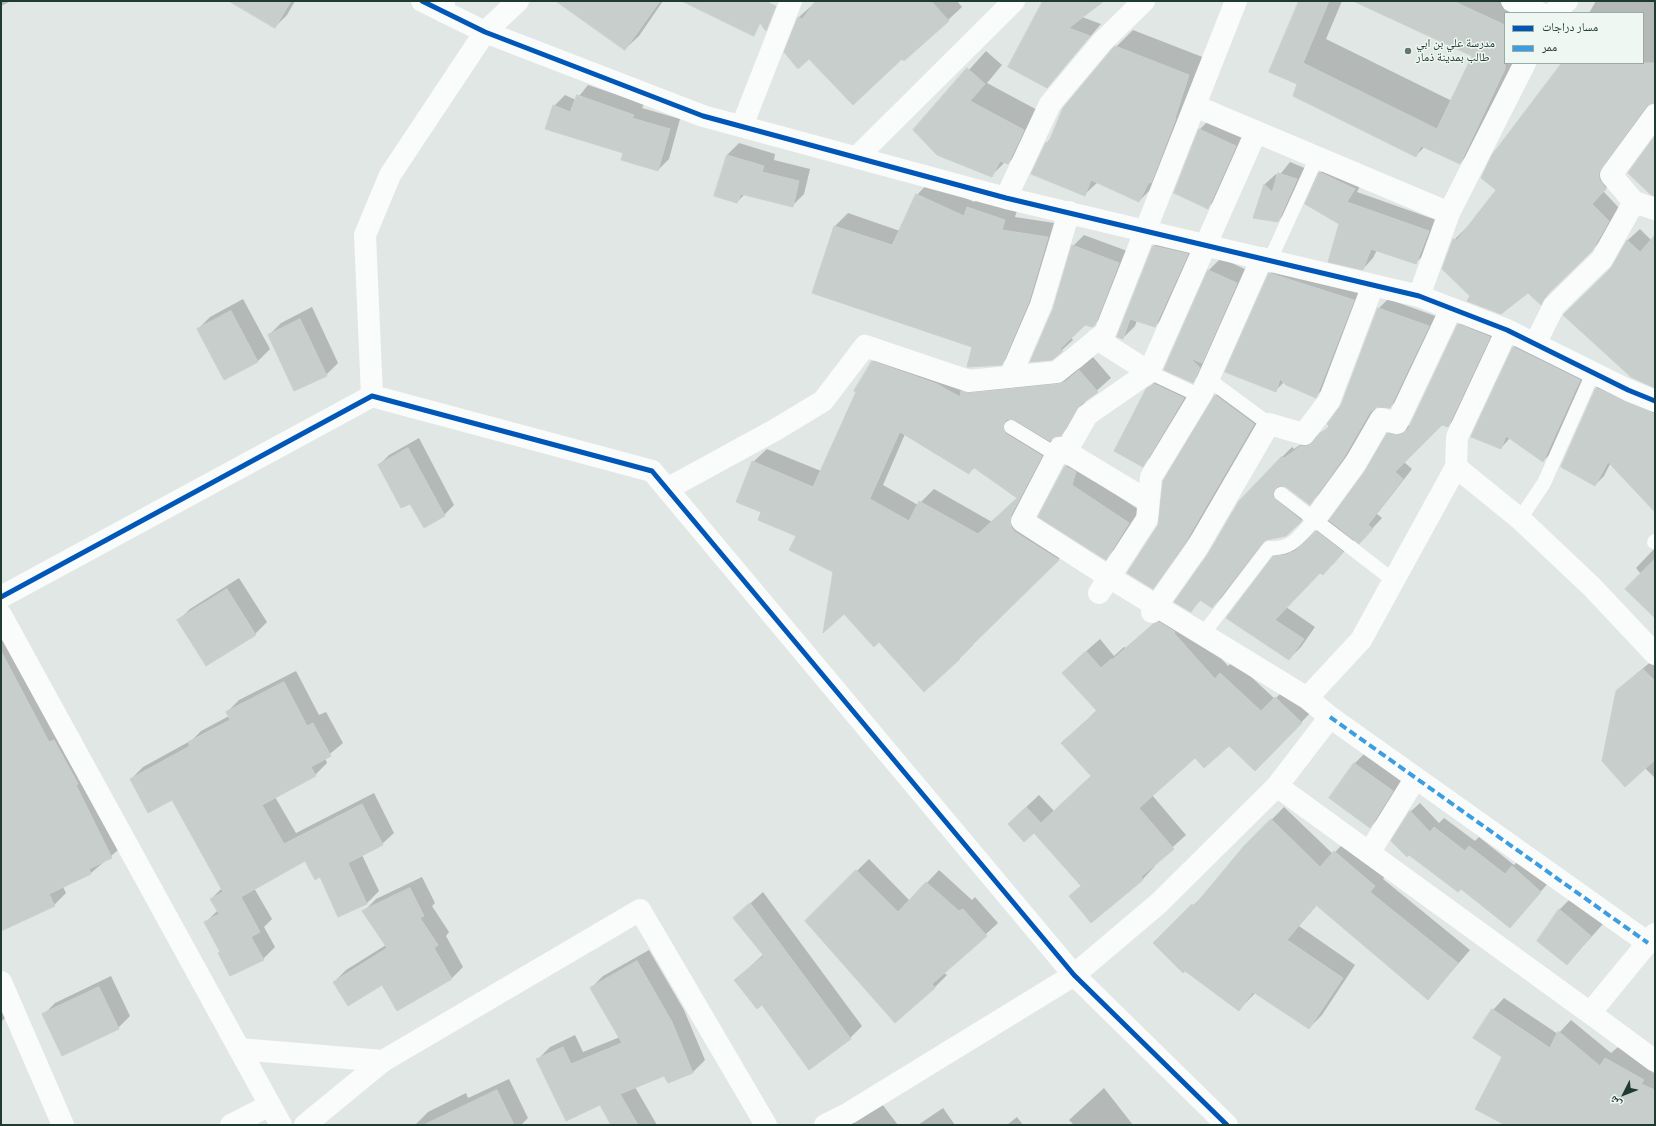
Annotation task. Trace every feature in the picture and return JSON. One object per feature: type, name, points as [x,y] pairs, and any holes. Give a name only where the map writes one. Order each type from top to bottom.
[{"type":"street","points":[[422,1],[444,6],[485,32],[703,116],[1006,198],[1419,296],[1507,330],[1655,401]]},
{"type":"street","points":[[372,396],[365,235],[390,175],[485,32],[518,1]]},
{"type":"street","points":[[742,126],[791,1]]},
{"type":"street","points":[[857,157],[1014,1]]},
{"type":"street","points":[[1006,198],[1050,104],[1102,42],[1144,1]]},
{"type":"street","points":[[667,489],[775,430],[823,401],[865,346],[969,381],[1057,372],[1105,333],[1236,1]]},
{"type":"street","points":[[1512,1],[1538,12]]},
{"type":"street","points":[[1554,12],[1567,1]]},
{"type":"street","points":[[1419,296],[1449,213],[1524,64]]},
{"type":"street","points":[[1195,106],[1449,213]]},
{"type":"street","points":[[1655,115],[1611,175],[1634,202],[1655,209]]},
{"type":"street","points":[[1256,132],[1204,244],[1148,372],[1087,416],[1061,454],[1022,521],[1104,585],[1203,634],[1307,698],[1330,717],[1415,778],[1652,938],[1590,1013]]},
{"type":"street","points":[[1535,344],[1554,306],[1602,259],[1634,202]]},
{"type":"street","points":[[1010,377],[1041,304],[1069,212]]},
{"type":"street","points":[[1104,585],[1147,519],[1151,477],[1204,387],[1266,259]]},
{"type":"street","points":[[1155,609],[1197,548],[1269,424],[1304,434],[1329,401],[1373,285]]},
{"type":"street","points":[[1315,519],[1355,464],[1382,419],[1397,423],[1451,309]]},
{"type":"street","points":[[1307,698],[1361,640],[1456,467],[1457,437],[1507,330]]},
{"type":"street","points":[[1097,339],[1148,372]]},
{"type":"street","points":[[1,597],[372,396],[652,470],[1074,975],[1227,1125]]},
{"type":"street","points":[[1061,454],[1148,501]]},
{"type":"street","points":[[1456,467],[1520,519],[1592,586],[1653,648]]},
{"type":"street","points":[[1,615],[281,1125]]},
{"type":"street","points":[[825,1125],[848,1113],[1074,975],[1159,903],[1276,786],[1330,717]]},
{"type":"street","points":[[1369,852],[1415,778]]},
{"type":"street","points":[[1276,786],[1369,852],[1655,1062]]},
{"type":"street","points":[[305,1125],[383,1061],[640,910],[766,1125]]},
{"type":"street","points":[[1,982],[63,1125]]},
{"type":"street","points":[[239,1049],[383,1061]]},
{"type":"street","points":[[231,1125],[270,1105]]},
{"type":"lane","points":[[1266,259],[1317,157]]},
{"type":"lane","points":[[1148,372],[1204,387],[1269,424]]},
{"type":"lane","points":[[1520,519],[1544,484],[1594,373]]},
{"type":"lane","points":[[1011,427],[1061,454]]},
{"type":"lane","points":[[1281,494],[1393,580]]},
{"type":"lane","points":[[1203,634],[1269,548],[1280,549],[1289,546],[1315,519]]},
{"type":"building","points":[[229,1],[291,1],[275,28]]},
{"type":"building","points":[[556,1],[660,1],[625,50]]},
{"type":"building","points":[[682,1],[770,1],[769,3],[776,6],[766,31],[760,23],[754,36]]},
{"type":"building","points":[[816,1],[931,1],[949,21],[904,61],[902,59],[853,105],[809,59],[798,69],[784,52],[798,17],[802,19]]},
{"type":"building","points":[[1043,1],[1104,1],[1069,28],[1090,36],[1047,88],[1008,67]]},
{"type":"building","points":[[1299,1],[1329,1],[1303,63],[1437,129],[1472,56],[1353,1],[1453,1],[1504,25],[1505,69],[1460,164],[1421,146],[1416,157],[1293,96],[1297,84],[1269,72]]},
{"type":"building","points":[[1115,46],[1189,75],[1176,118],[1151,183],[1149,182],[1139,202],[1091,180],[1085,196],[1031,174],[1046,142],[1048,144],[1063,108]]},
{"type":"building","points":[[1655,63],[1655,103],[1650,104],[1645,108],[1599,172],[1599,179],[1606,189],[1592,204],[1609,221],[1592,251],[1545,297],[1541,305],[1528,293],[1501,314],[1467,301],[1470,296],[1442,269],[1453,239],[1457,240],[1496,190],[1481,178],[1492,155],[1561,64]]},
{"type":"building","points":[[967,68],[985,84],[970,101],[1024,130],[1008,164],[1000,161],[992,177],[937,155],[913,130]]},
{"type":"building","points":[[577,95],[634,115],[632,118],[670,129],[658,171],[621,160],[623,153],[545,129],[553,105],[570,112]]},
{"type":"building","points":[[1199,129],[1236,146],[1208,209],[1174,193]]},
{"type":"building","points":[[1655,136],[1655,196],[1650,194],[1628,173]]},
{"type":"building","points":[[727,155],[764,166],[762,172],[799,181],[793,207],[741,194],[737,203],[714,196]]},
{"type":"building","points":[[1319,172],[1355,189],[1347,202],[1429,231],[1416,264],[1371,249],[1363,270],[1328,262],[1339,224],[1305,204]]},
{"type":"building","points":[[1278,173],[1297,179],[1278,222],[1253,218],[1264,184],[1272,192]]},
{"type":"building","points":[[916,194],[964,216],[967,207],[1005,220],[1002,230],[1048,237],[1029,301],[1002,365],[967,367],[972,347],[812,293],[834,226],[892,245]]},
{"type":"building","points":[[1655,235],[1655,388],[1631,377],[1563,315],[1611,268],[1627,240],[1640,252]]},
{"type":"building","points":[[1072,245],[1119,263],[1095,325],[1092,327],[1085,325],[1060,349],[1063,351],[1052,360],[1030,362],[1053,309]]},
{"type":"building","points":[[1153,246],[1188,254],[1155,327],[1130,319],[1123,339],[1117,337]]},
{"type":"building","points":[[1208,270],[1237,283],[1202,363],[1190,358],[1200,368],[1193,383],[1164,370]]},
{"type":"building","points":[[1269,273],[1354,300],[1316,398],[1286,385],[1280,379],[1276,392],[1225,372]]},
{"type":"building","points":[[1378,308],[1429,326],[1390,408],[1377,407],[1370,412],[1344,457],[1310,505],[1286,487],[1278,486],[1275,489],[1273,493],[1276,500],[1302,521],[1286,536],[1266,540],[1262,543],[1212,608],[1200,600],[1191,612],[1174,602],[1208,554],[1239,501],[1282,456],[1284,458],[1301,446],[1308,446],[1320,433],[1330,427],[1327,424],[1341,405]]},
{"type":"building","points":[[231,311],[258,362],[224,380],[197,329]]},
{"type":"building","points":[[300,319],[327,376],[294,391],[268,335]]},
{"type":"building","points":[[1458,324],[1490,337],[1448,427],[1442,425],[1395,472],[1403,479],[1368,525],[1373,529],[1359,544],[1329,520],[1365,471],[1387,433],[1400,435],[1408,429]]},
{"type":"building","points":[[1513,347],[1580,380],[1543,462],[1506,436],[1501,449],[1471,437]]},
{"type":"building","points":[[872,361],[937,384],[960,397],[961,391],[970,393],[1058,384],[1065,382],[1079,370],[1098,392],[1080,405],[1061,436],[1054,437],[1050,441],[1015,420],[1007,419],[1004,423],[1003,427],[1006,434],[1042,456],[1011,515],[1011,527],[1015,532],[1059,560],[959,658],[960,659],[924,692],[879,642],[874,647],[844,614],[823,633],[833,572],[789,550],[796,536],[758,520],[761,512],[736,502],[752,461],[813,487],[856,392],[854,391]],"holes":[[[900,432],[969,474],[973,467],[1017,498],[978,534],[919,501],[909,521],[870,499]]]},
{"type":"building","points":[[1154,384],[1184,398],[1143,467],[1114,451],[1146,389]]},
{"type":"building","points":[[1596,388],[1655,414],[1655,512],[1608,462],[1595,486],[1561,467]]},
{"type":"building","points":[[1215,395],[1254,424],[1186,541],[1153,589],[1127,573],[1158,525],[1163,481]]},
{"type":"building","points":[[408,448],[445,516],[424,528],[410,504],[401,508],[378,465]]},
{"type":"building","points":[[1065,466],[1076,472],[1072,485],[1129,523],[1106,560],[1038,517]]},
{"type":"building","points":[[1316,531],[1343,552],[1323,575],[1320,573],[1275,620],[1304,639],[1289,660],[1226,618],[1273,556],[1286,555],[1295,551]]},
{"type":"building","points":[[1655,559],[1655,618],[1625,589]]},
{"type":"building","points":[[227,589],[256,635],[206,666],[177,620]]},
{"type":"building","points":[[1159,622],[1175,632],[1174,633],[1215,679],[1220,673],[1261,711],[1275,697],[1302,723],[1255,771],[1229,746],[1204,768],[1195,758],[1139,808],[1174,849],[1141,877],[1143,880],[1091,923],[1069,896],[1081,886],[1034,833],[1024,842],[1008,824],[1026,807],[1041,823],[1091,776],[1061,743],[1097,711],[1062,673],[1086,651],[1101,668],[1153,624]]},
{"type":"building","points":[[1,651],[49,742],[54,740],[78,784],[76,785],[112,858],[89,869],[91,874],[49,894],[55,906],[1,931]]},
{"type":"building","points":[[1643,669],[1655,681],[1655,760],[1625,787],[1602,761],[1616,691]]},
{"type":"building","points":[[284,682],[307,726],[313,723],[331,756],[311,767],[316,776],[262,805],[284,844],[362,804],[383,845],[348,863],[367,904],[338,917],[320,877],[315,880],[305,861],[241,897],[260,932],[251,937],[264,960],[230,976],[218,953],[220,952],[204,922],[219,914],[210,899],[223,892],[172,800],[148,813],[130,779],[190,746],[188,742],[230,720],[226,712]]},
{"type":"building","points":[[1354,763],[1393,791],[1370,828],[1329,798]]},
{"type":"building","points":[[1410,811],[1430,832],[1434,827],[1465,851],[1469,846],[1505,874],[1512,866],[1541,892],[1510,928],[1461,889],[1458,892],[1409,855],[1407,857],[1391,841]]},
{"type":"building","points":[[1271,819],[1320,867],[1334,851],[1375,886],[1370,892],[1458,963],[1428,1000],[1316,905],[1287,940],[1343,978],[1309,1029],[1253,992],[1239,1011],[1185,971],[1183,973],[1153,943],[1192,904],[1194,906],[1244,846]]},
{"type":"building","points":[[856,870],[898,912],[926,882],[959,911],[963,909],[987,936],[932,984],[935,988],[895,1023],[805,921]]},
{"type":"building","points":[[410,888],[424,916],[420,918],[438,945],[434,948],[452,979],[397,1011],[382,985],[348,1006],[333,982],[387,948],[362,911]]},
{"type":"building","points":[[750,903],[851,1039],[809,1070],[762,1005],[757,1009],[734,980],[764,956],[733,918]]},
{"type":"building","points":[[1559,909],[1591,936],[1567,965],[1537,941]]},
{"type":"building","points":[[637,961],[672,1022],[693,1073],[668,1083],[664,1076],[620,1094],[638,1125],[611,1125],[600,1105],[566,1121],[536,1059],[563,1047],[571,1064],[622,1043],[590,988]]},
{"type":"building","points":[[99,987],[119,1029],[62,1056],[42,1014]]},
{"type":"building","points":[[1492,1009],[1550,1048],[1558,1031],[1600,1066],[1605,1058],[1644,1080],[1641,1084],[1655,1090],[1655,1125],[1505,1125],[1475,1109],[1502,1057],[1473,1038]]},
{"type":"building","points":[[497,1090],[514,1125],[424,1125]]},
{"type":"marked path","points":[[1330,717],[1648,943]]},
{"type":"cycle path","points":[[422,1],[485,32],[703,116],[1006,198],[1419,296],[1507,330],[1628,390],[1655,401]]},
{"type":"cycle path","points":[[1,597],[372,396],[652,471],[1074,975],[1227,1125]]},
{"type":"place","name":"مدرسة علي بن ابي طالب بمدينة ذمار","points":[[1408,51]]}]
